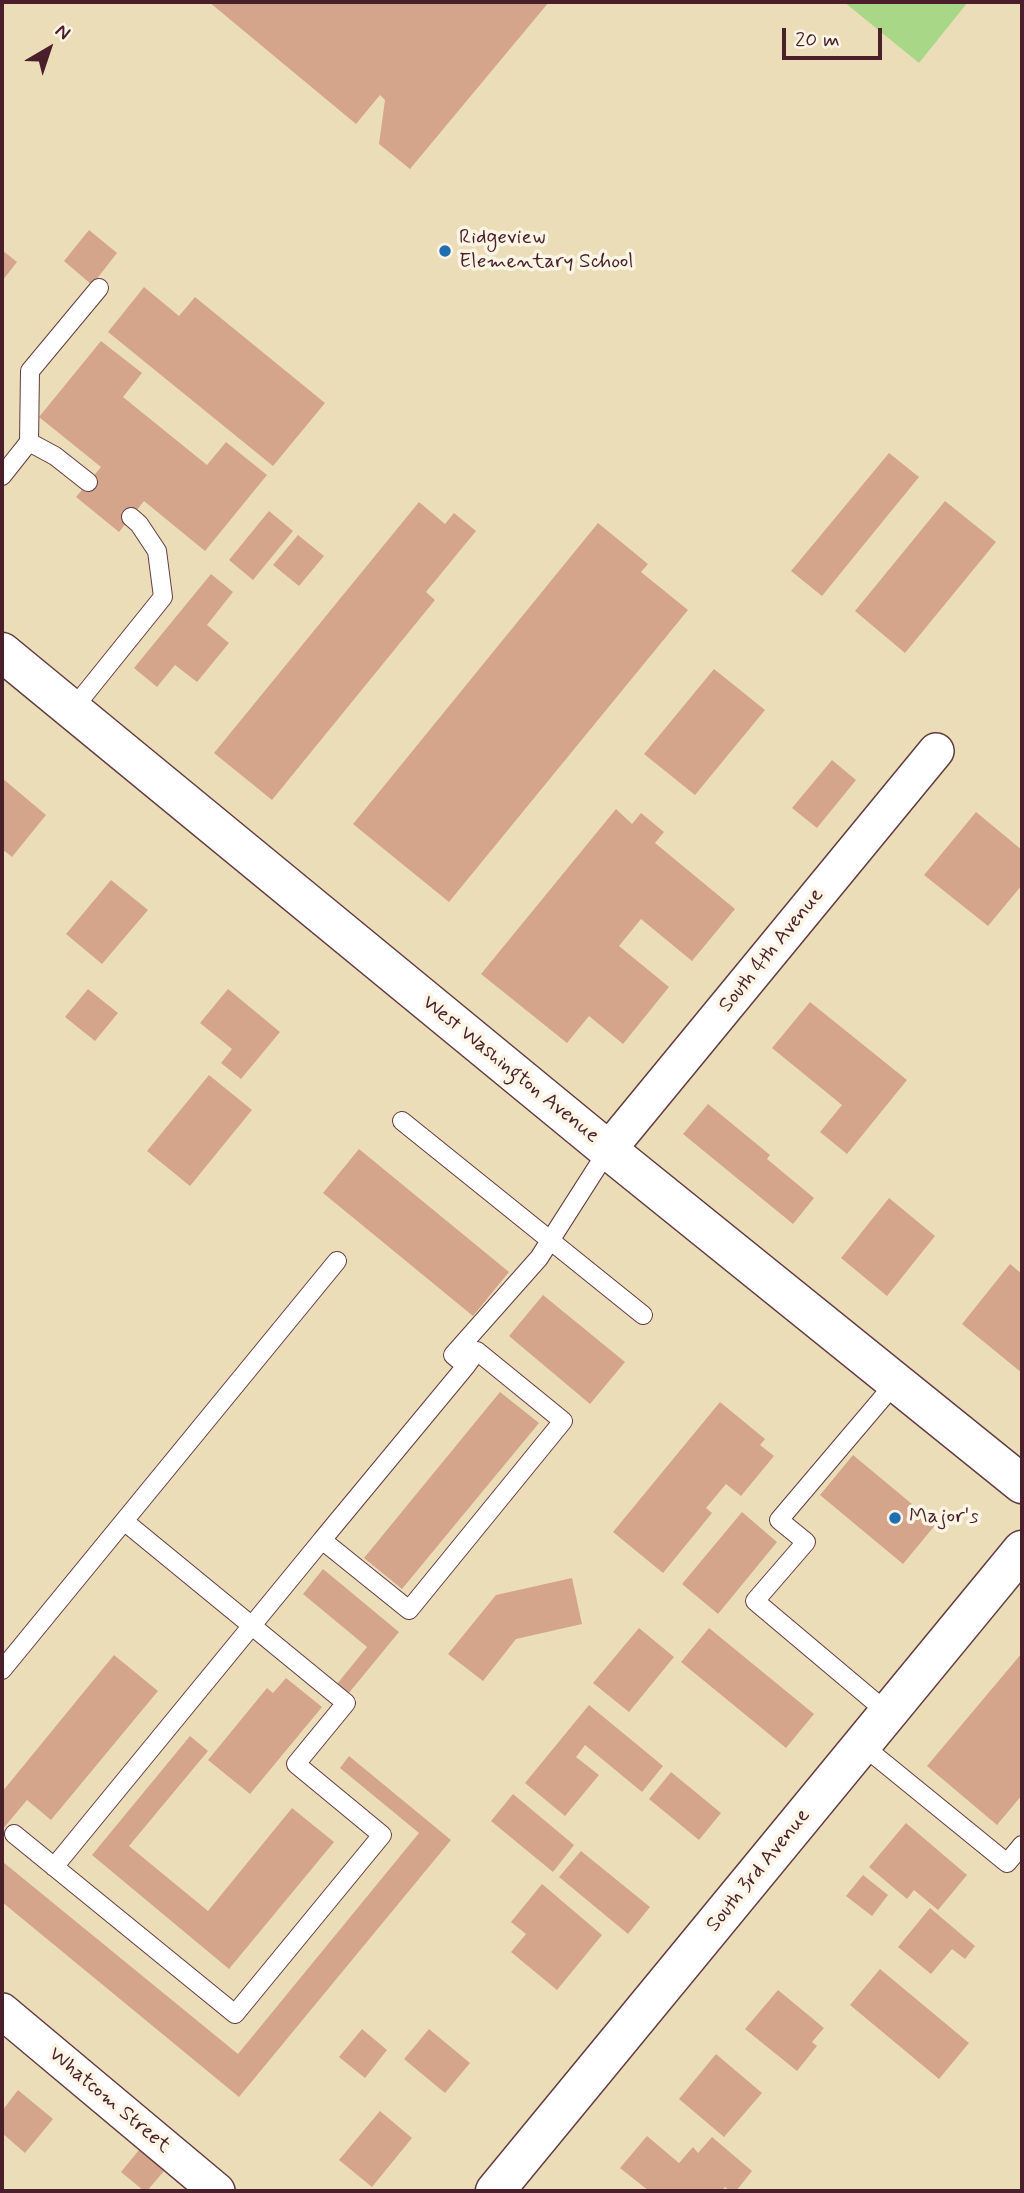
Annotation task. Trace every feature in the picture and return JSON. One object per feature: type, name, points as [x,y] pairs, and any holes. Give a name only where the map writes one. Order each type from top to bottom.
[{"type":"main road","name":"West Washington Avenue","points":[[2,652],[608,1150],[1022,1484]]},
{"type":"main road","name":"South 3rd Avenue","points":[[495,2191],[1022,1550]]},
{"type":"street","name":"South 4th Avenue","points":[[608,1150],[936,751]]},
{"type":"street","name":"Whatcom Street","points":[[2,2011],[217,2191]]},
{"type":"lane","points":[[2,476],[29,442],[30,371],[99,288]]},
{"type":"lane","points":[[29,442],[55,456],[88,482]]},
{"type":"lane","points":[[72,710],[163,597],[157,551],[139,524],[131,517]]},
{"type":"lane","points":[[402,1121],[643,1315]]},
{"type":"lane","points":[[466,1366],[453,1355],[539,1258],[608,1150]]},
{"type":"lane","points":[[2,1670],[337,1261]]},
{"type":"lane","points":[[54,1867],[477,1351],[563,1422],[409,1610],[323,1540]]},
{"type":"lane","points":[[888,1713],[755,1601],[806,1542],[779,1520],[896,1382]]},
{"type":"lane","points":[[14,1834],[235,2014],[382,1835],[296,1764],[346,1703],[124,1521]]},
{"type":"lane","points":[[862,1745],[1007,1863],[1022,1845]]},
{"type":"green space","points":[[844,2],[968,2],[919,63]]},
{"type":"building","points":[[209,2],[549,2],[410,169],[379,144],[385,100],[380,95],[356,124]]},
{"type":"building","points":[[89,230],[117,253],[92,285],[64,261]]},
{"type":"building","points":[[2,250],[17,262],[2,281]]},
{"type":"building","points":[[144,287],[179,316],[195,297],[325,403],[273,466],[108,332]]},
{"type":"building","points":[[101,341],[142,373],[123,397],[207,465],[226,442],[267,475],[205,551],[144,501],[119,532],[76,497],[101,467],[39,417]]},
{"type":"building","points":[[889,453],[919,477],[822,596],[791,571]]},
{"type":"building","points":[[945,501],[996,542],[905,653],[855,611]]},
{"type":"building","points":[[419,502],[445,524],[454,513],[476,531],[426,592],[435,600],[272,800],[214,753]]},
{"type":"building","points":[[269,511],[293,531],[253,580],[229,560]]},
{"type":"building","points":[[598,523],[648,564],[641,572],[688,610],[449,902],[353,824]]},
{"type":"building","points":[[298,535],[324,556],[299,586],[273,565]]},
{"type":"building","points":[[211,574],[233,592],[207,625],[229,643],[197,682],[175,665],[157,687],[134,668]]},
{"type":"building","points":[[714,669],[765,710],[695,795],[644,754]]},
{"type":"building","points":[[832,760],[856,780],[817,828],[792,808]]},
{"type":"building","points":[[2,778],[46,815],[12,857],[2,849]]},
{"type":"building","points":[[616,809],[632,824],[641,813],[664,832],[655,843],[735,909],[692,961],[641,919],[619,946],[669,987],[623,1044],[589,1016],[567,1043],[481,974]]},
{"type":"building","points":[[976,812],[1022,850],[1022,885],[988,926],[924,875]]},
{"type":"building","points":[[111,880],[148,910],[102,964],[66,934]]},
{"type":"building","points":[[88,989],[118,1013],[95,1041],[65,1017]]},
{"type":"building","points":[[228,989],[280,1032],[241,1079],[221,1063],[232,1049],[200,1023]]},
{"type":"building","points":[[810,1002],[907,1080],[847,1154],[820,1132],[842,1105],[772,1048]]},
{"type":"building","points":[[209,1075],[252,1110],[190,1186],[147,1151]]},
{"type":"building","points":[[708,1104],[770,1155],[767,1159],[814,1198],[793,1224],[683,1134]]},
{"type":"building","points":[[359,1149],[509,1272],[473,1316],[323,1193]]},
{"type":"building","points":[[889,1198],[935,1236],[887,1296],[841,1258]]},
{"type":"building","points":[[1010,1264],[1022,1274],[1022,1373],[962,1324]]},
{"type":"building","points":[[543,1295],[625,1362],[590,1404],[509,1336]]},
{"type":"building","points":[[500,1392],[539,1423],[402,1589],[364,1558]]},
{"type":"building","points":[[720,1402],[765,1439],[760,1445],[774,1456],[741,1496],[726,1484],[706,1508],[712,1513],[663,1573],[613,1532]]},
{"type":"building","points":[[853,1455],[936,1524],[903,1564],[820,1495]]},
{"type":"building","points":[[742,1512],[777,1542],[718,1614],[682,1584]]},
{"type":"building","points":[[323,1569],[399,1632],[348,1694],[337,1684],[367,1647],[303,1594]]},
{"type":"building","points":[[572,1578],[582,1624],[516,1639],[483,1681],[448,1654],[496,1595]]},
{"type":"building","points":[[639,1628],[674,1657],[629,1712],[593,1683]]},
{"type":"building","points":[[709,1628],[814,1714],[786,1748],[681,1662]]},
{"type":"building","points":[[1022,1653],[1022,1795],[997,1825],[927,1766]]},
{"type":"building","points":[[114,1655],[158,1691],[51,1820],[27,1800],[2,1830],[2,1792]]},
{"type":"building","points":[[286,1678],[322,1707],[250,1794],[208,1760],[267,1688],[273,1693]]},
{"type":"building","points":[[589,1705],[663,1766],[642,1792],[585,1745],[576,1757],[599,1775],[565,1816],[525,1783]]},
{"type":"building","points":[[190,1736],[208,1751],[129,1846],[208,1911],[292,1808],[334,1842],[229,1969],[92,1855]]},
{"type":"building","points":[[349,1756],[451,1840],[239,2097],[2,1902],[3,1862],[238,2054],[419,1833],[340,1768]]},
{"type":"building","points":[[671,1772],[721,1813],[699,1840],[649,1799]]},
{"type":"building","points":[[513,1794],[574,1845],[553,1872],[491,1821]]},
{"type":"building","points":[[906,1823],[967,1875],[938,1910],[914,1890],[907,1899],[869,1867]]},
{"type":"building","points":[[581,1851],[650,1907],[628,1934],[559,1877]]},
{"type":"building","points":[[863,1875],[888,1895],[872,1916],[846,1896]]},
{"type":"building","points":[[542,1884],[602,1935],[557,1990],[511,1952],[526,1934],[511,1922]]},
{"type":"building","points":[[930,1908],[975,1946],[965,1959],[952,1949],[931,1974],[898,1947]]},
{"type":"building","points":[[880,1969],[969,2043],[939,2079],[850,2005]]},
{"type":"building","points":[[778,1990],[824,2028],[812,2042],[817,2046],[797,2071],[745,2029]]},
{"type":"building","points":[[362,2029],[387,2050],[365,2078],[339,2057]]},
{"type":"building","points":[[429,2029],[470,2063],[445,2093],[404,2059]]},
{"type":"building","points":[[716,2054],[762,2093],[724,2137],[679,2099]]},
{"type":"building","points":[[18,2090],[53,2119],[25,2153],[2,2133],[2,2111]]},
{"type":"building","points":[[380,2111],[412,2138],[372,2187],[339,2160]]},
{"type":"building","points":[[647,2136],[679,2163],[693,2147],[698,2153],[712,2137],[752,2171],[736,2191],[725,2187],[721,2191],[649,2191],[620,2168]]},
{"type":"building","points":[[139,2150],[164,2171],[147,2191],[121,2172]]},
{"type":"place","name":"Ridgeview Elementary School","points":[[445,251]]},
{"type":"place","name":"Major's","points":[[895,1518]]}]
